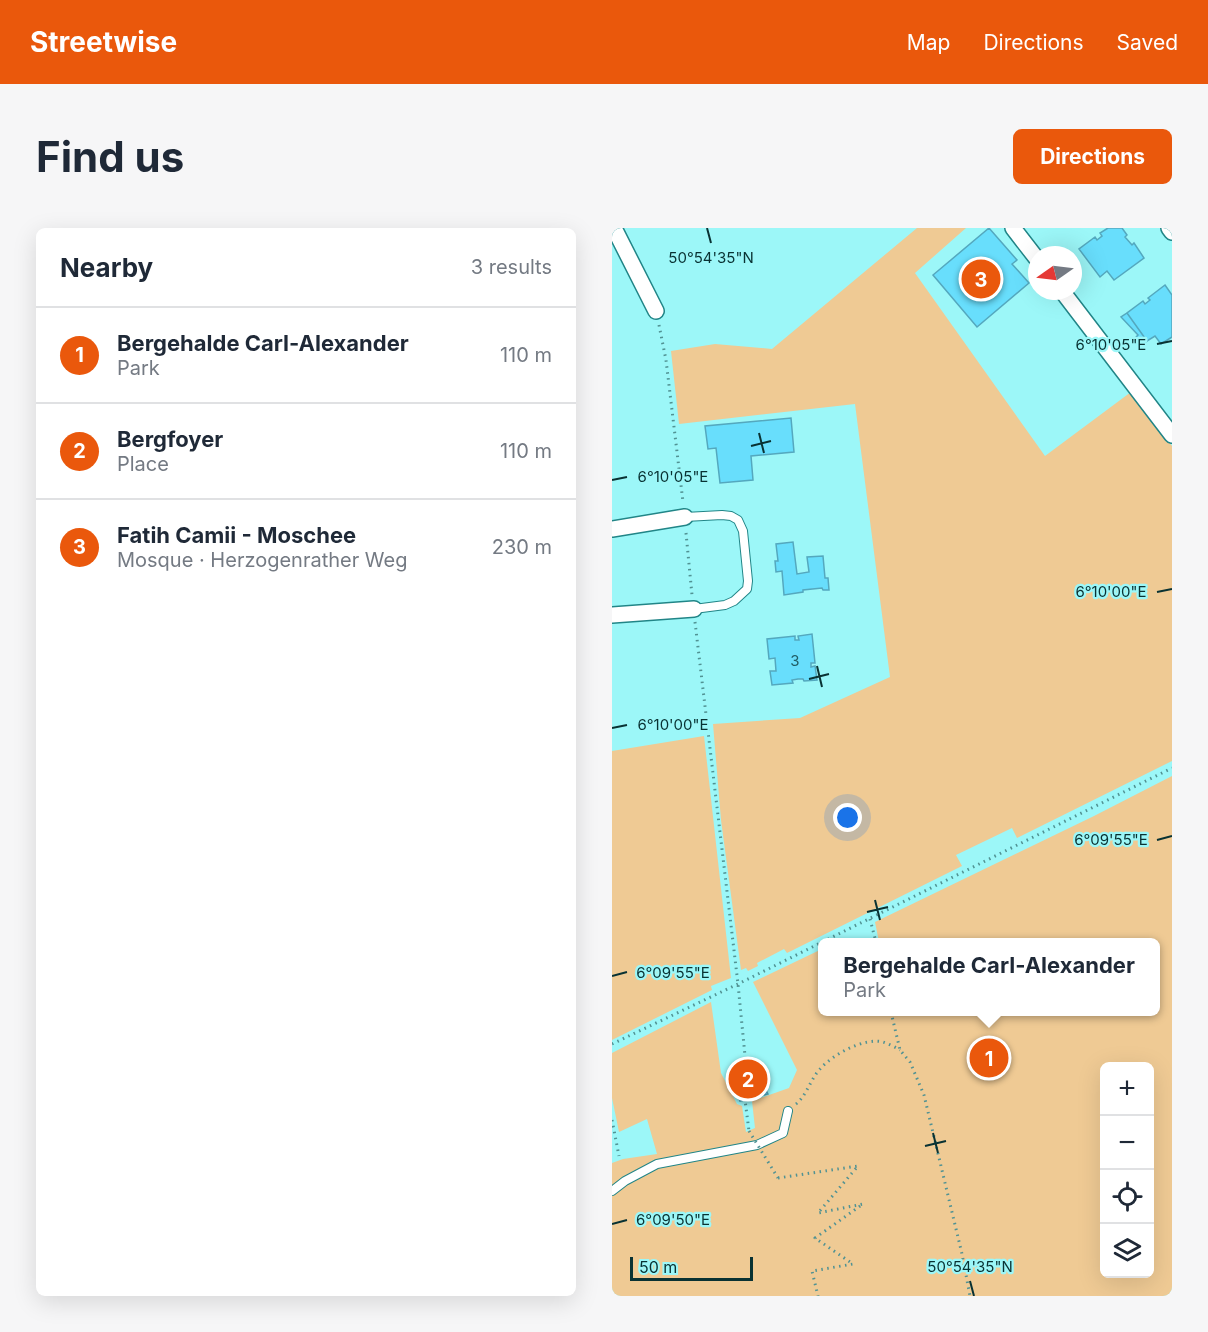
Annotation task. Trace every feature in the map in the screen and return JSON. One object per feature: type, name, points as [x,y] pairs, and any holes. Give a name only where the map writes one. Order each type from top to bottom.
[{"type":"street","points":[[614,228],[656,311]]},
{"type":"street","points":[[1013,228],[1028,247]]},
{"type":"street","points":[[1069,300],[1172,435]]},
{"type":"street","points":[[612,530],[684,517]]},
{"type":"street","points":[[612,615],[694,608]]},
{"type":"lane","points":[[684,517],[731,516],[738,520],[743,531],[747,590],[725,605],[694,608]]},
{"type":"lane","points":[[612,1191],[625,1181],[657,1164],[757,1145],[783,1133],[788,1111]]},
{"type":"path","points":[[656,311],[666,360],[746,1066],[752,1092],[738,1077],[746,1100],[749,1131],[778,1178],[858,1166],[818,1213],[863,1204],[815,1239],[854,1264],[812,1271],[818,1296]]},
{"type":"path","points":[[831,938],[1172,768]]},
{"type":"path","points":[[870,919],[875,938]]},
{"type":"path","points":[[612,1044],[818,945]]},
{"type":"path","points":[[892,1016],[900,1050]]},
{"type":"path","points":[[788,1111],[799,1102],[820,1069],[842,1052],[868,1041],[882,1042],[900,1050],[910,1062],[924,1095],[970,1296]]},
{"type":"path","points":[[612,1120],[619,1156]]},
{"type":"shaded area","points":[[917,228],[966,228],[915,273],[1045,456],[1131,392],[1172,446],[1172,761],[1017,838],[1012,828],[956,855],[962,866],[787,953],[784,949],[757,963],[758,966],[748,971],[746,968],[741,970],[721,820],[713,724],[800,718],[890,677],[855,404],[679,424],[671,351],[715,344],[772,349]]},
{"type":"shaded area","points":[[704,736],[731,978],[711,986],[712,990],[612,1040],[612,751]]},
{"type":"shaded area","points":[[1172,776],[1172,1296],[612,1296],[612,1163],[657,1154],[647,1119],[619,1132],[612,1098],[612,1053],[711,1002],[721,1073],[737,1104],[742,1106],[746,1132],[755,1128],[752,1101],[789,1088],[797,1070],[753,982],[818,951],[818,1016],[1160,1016],[1160,938],[878,938],[875,922]]},
{"type":"building","points":[[989,228],[1017,260],[1012,264],[1028,284],[977,327],[933,275]]},
{"type":"building","points":[[1108,228],[1122,228],[1127,235],[1125,237],[1132,245],[1134,243],[1144,258],[1114,280],[1107,271],[1100,277],[1082,253],[1082,247],[1095,237],[1097,240],[1102,236],[1100,233]]},
{"type":"building","points":[[1165,285],[1172,295],[1172,337],[1161,344],[1155,336],[1147,341],[1127,313],[1143,301],[1145,304],[1150,300],[1148,298]]},
{"type":"building","points":[[1127,313],[1147,341],[1142,345],[1136,337],[1138,335],[1121,317]]},
{"type":"building","points":[[791,418],[794,452],[751,456],[753,480],[720,483],[716,448],[708,449],[705,426]]},
{"type":"building","points":[[793,542],[797,574],[809,572],[807,557],[823,556],[825,578],[828,578],[829,590],[822,588],[803,590],[803,592],[784,595],[782,571],[776,572],[775,561],[778,561],[776,544]]},
{"type":"building","points":[[812,634],[815,663],[811,663],[811,667],[815,666],[817,680],[798,679],[792,680],[793,683],[772,685],[770,671],[776,671],[775,658],[769,659],[767,639],[795,636],[795,640],[799,640],[798,636]]},
{"type":"building","points":[[754,1068],[756,1073],[759,1071],[767,1086],[764,1087],[768,1094],[740,1101],[730,1073]]},
{"type":"place","name":"Fatih Camii - Moschee","points":[[981,279]]},
{"type":"place","name":"Bergehalde Carl-Alexander","points":[[989,1058]]},
{"type":"place","name":"Bergfoyer","points":[[748,1079]]}]
